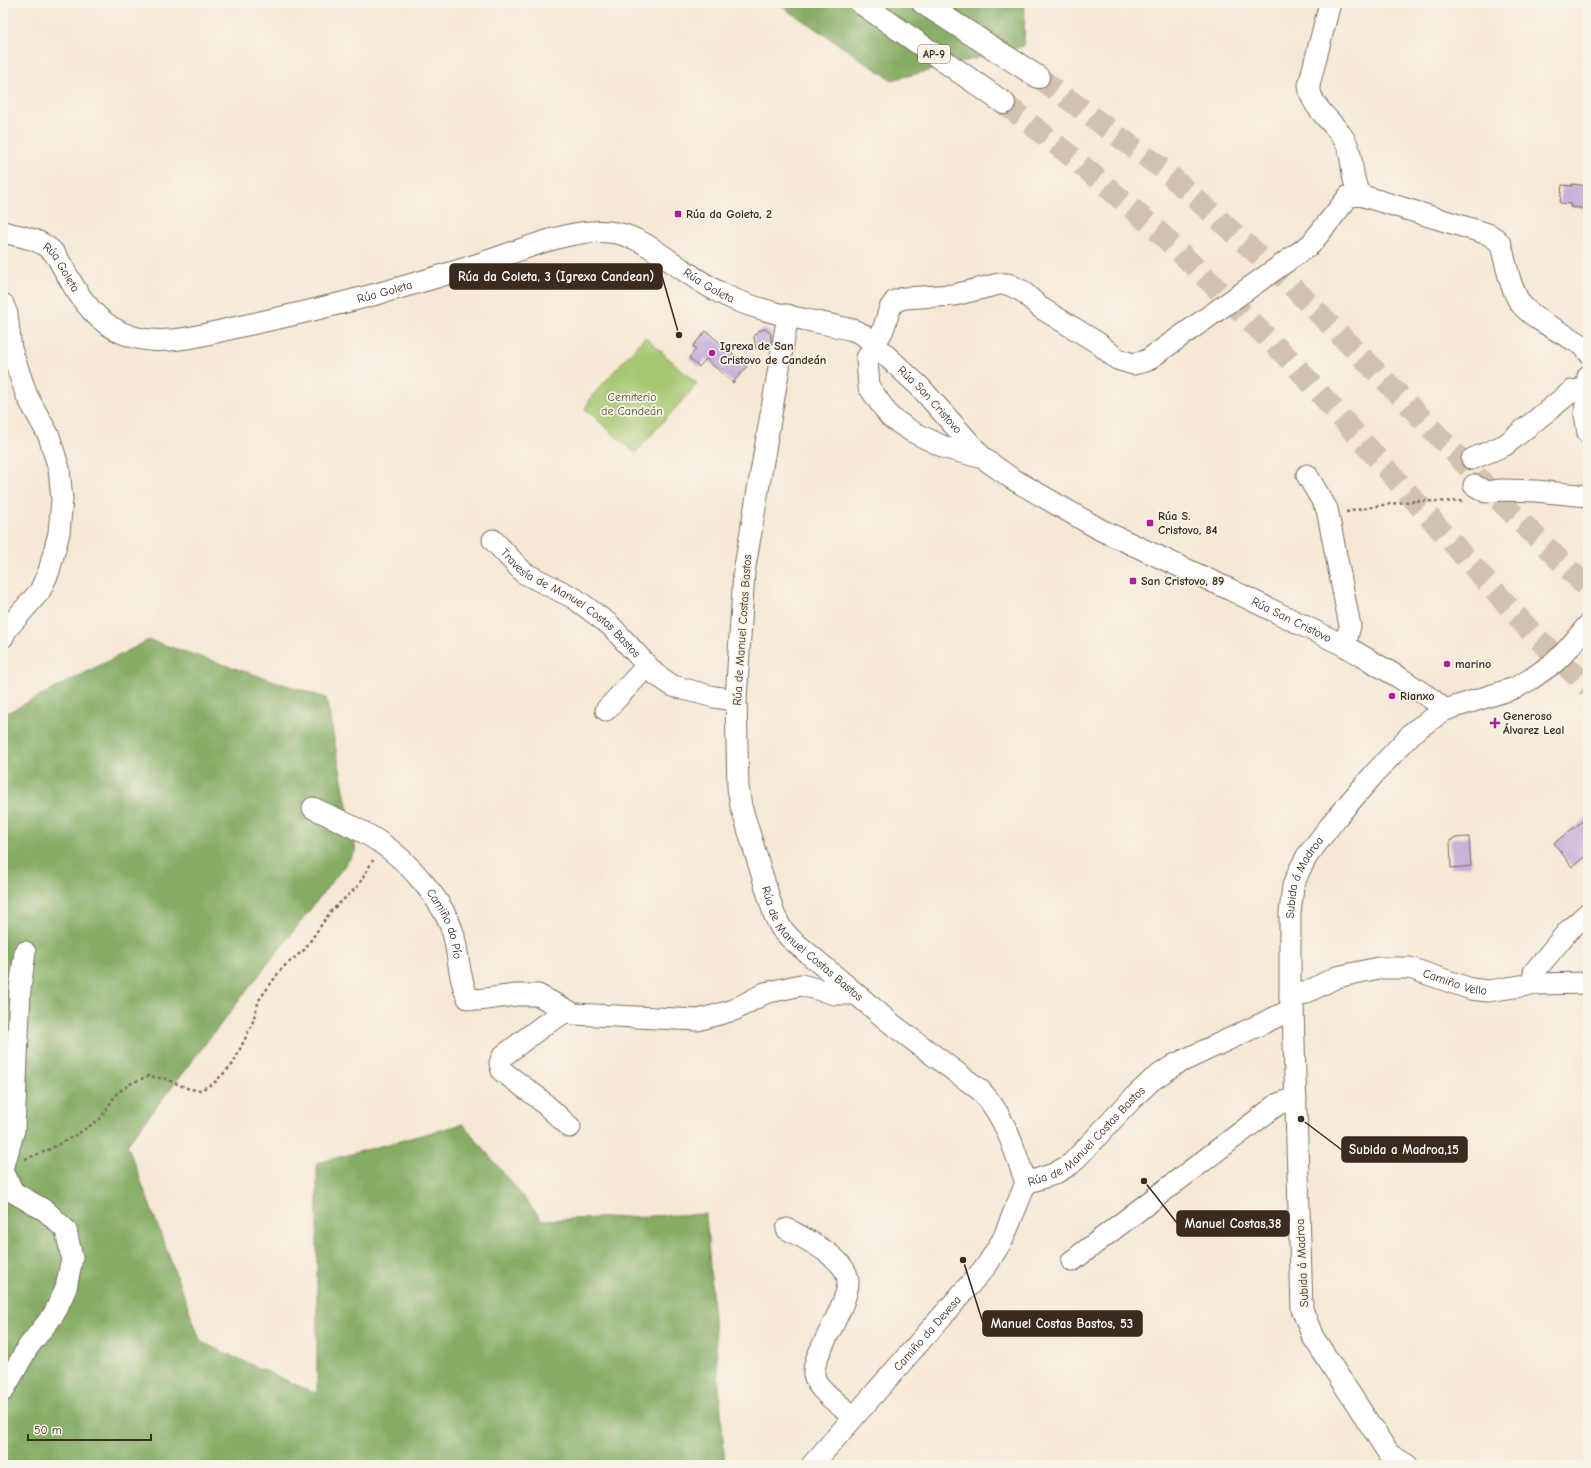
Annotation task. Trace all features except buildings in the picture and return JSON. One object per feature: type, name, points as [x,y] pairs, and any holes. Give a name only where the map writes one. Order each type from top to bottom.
[{"type":"highway","name":"AP-9","points":[[861,3],[1004,103]]},
{"type":"highway","points":[[923,3],[1038,77]]},
{"type":"street","points":[[1330,3],[1309,85],[1310,94],[1315,104],[1348,147],[1354,185],[1360,195]]},
{"type":"street","points":[[874,344],[883,330],[890,308],[895,301],[904,298],[954,295],[999,284],[1008,284],[1022,291],[1041,308],[1098,343],[1117,359],[1133,364],[1146,361],[1311,244],[1349,196],[1360,195],[1488,234],[1496,239],[1501,245],[1516,294],[1521,304],[1530,313],[1588,349]]},
{"type":"street","name":"Rúa Goleta","points":[[3,232],[40,242],[51,250],[90,309],[102,321],[117,331],[133,337],[152,340],[188,338],[419,284],[562,237],[593,232],[610,232],[627,235],[647,245],[717,291],[731,298],[758,308],[788,315]]},
{"type":"street","points":[[3,304],[7,314],[11,349],[27,396],[49,436],[59,469],[62,499],[59,533],[49,571],[40,591],[6,630],[3,637]]},
{"type":"street","name":"Rúa San Cristovo","points":[[788,315],[853,330],[874,344],[920,387],[983,458],[1011,478],[1101,530],[1231,590],[1345,646],[1400,678],[1445,710]]},
{"type":"street","name":"Rúa de Manuel Costas Bastos","points":[[788,315],[744,572],[736,700],[738,787],[741,806],[774,914],[781,928],[791,939],[892,1025],[980,1090],[989,1099],[1002,1118],[1026,1183],[1054,1174],[1071,1164],[1133,1098],[1152,1080],[1174,1065],[1292,1004]]},
{"type":"street","name":"Rúa San Cristovo","points":[[874,344],[867,358],[869,387],[890,417],[911,431],[946,448],[983,458]]},
{"type":"street","points":[[1587,383],[1585,414],[1588,433]]},
{"type":"street","points":[[1472,459],[1505,445],[1572,391],[1587,383]]},
{"type":"street","points":[[1307,475],[1327,509],[1350,626],[1345,646]]},
{"type":"street","points":[[1480,488],[1588,496]]},
{"type":"street","name":"Travesía de Manuel Costas Bastos","points":[[493,540],[524,573],[574,598],[610,625],[655,674],[673,686],[714,697],[736,700]]},
{"type":"street","points":[[1445,710],[1515,688],[1531,679],[1555,662],[1588,625]]},
{"type":"street","name":"Travesía de Manuel Costas Bastos","points":[[606,710],[648,666]]},
{"type":"street","name":"Subida á Madroa","points":[[1402,1464],[1389,1454],[1313,1337],[1302,1309],[1290,913],[1293,886],[1299,870],[1307,856],[1328,828],[1375,772],[1414,731],[1445,710]]},
{"type":"street","name":"Camiño do Pío","points":[[314,808],[382,843],[400,858],[424,884],[442,908],[453,932],[464,988],[468,998],[478,1000],[516,995],[538,995],[574,1014],[698,1020],[734,1010],[765,994],[801,985],[835,994],[856,994]]},
{"type":"street","points":[[1534,984],[1534,972],[1568,931],[1588,913]]},
{"type":"street","points":[[3,1391],[28,1347],[54,1314],[66,1288],[72,1258],[66,1230],[46,1211],[13,1192],[9,1167],[14,1130],[20,988],[25,952]]},
{"type":"street","name":"Camiño Vello","points":[[1292,1004],[1302,994],[1337,977],[1378,968],[1410,968],[1471,989],[1488,991],[1534,984],[1588,983]]},
{"type":"street","points":[[567,1011],[544,1024],[503,1056],[500,1063],[502,1071],[532,1093],[570,1127]]},
{"type":"street","points":[[1072,1261],[1278,1104],[1296,1098]]},
{"type":"street","name":"Camiño da Devesa","points":[[812,1465],[853,1416],[878,1390],[987,1265],[1003,1239],[1026,1183]]},
{"type":"street","points":[[787,1229],[826,1250],[844,1269],[848,1280],[846,1295],[815,1361],[814,1376],[824,1392],[853,1416]]},
{"type":"path","points":[[1328,516],[1377,506],[1414,502],[1465,501],[1481,497],[1480,488]]},
{"type":"path","points":[[9,1167],[70,1138],[100,1119],[117,1093],[130,1084],[148,1076],[166,1079],[189,1089],[201,1090],[215,1082],[233,1064],[252,1024],[259,1000],[282,968],[304,950],[331,911],[358,886],[382,843]]},
{"type":"green space","points":[[777,3],[1025,3],[1024,46],[892,80]]},
{"type":"green space","name":"Cemiterio de Candeán","points":[[645,337],[697,384],[635,453],[585,409],[592,396]]},
{"type":"green space","points":[[149,640],[326,698],[356,851],[127,1144],[201,1342],[317,1394],[317,1163],[463,1124],[542,1220],[706,1214],[725,1465],[3,1465],[3,715]]},
{"type":"tunnel","points":[[1038,77],[1164,170],[1286,280],[1408,404],[1502,503],[1588,588]]},
{"type":"tunnel","points":[[1004,103],[1077,161],[1159,232],[1292,362],[1532,633],[1588,687]]},
{"type":"place","name":"Rúa da Goleta, 2","points":[[678,214]]},
{"type":"place","name":"Rúa da Goleta, 3 (Igrexa Candean)","points":[[679,335]]},
{"type":"place","name":"Igrexa de San Cristovo de Candeán","points":[[712,353]]},
{"type":"place","name":"Rúa S. Cristovo, 84","points":[[1150,523]]},
{"type":"place","name":"San Cristovo, 89","points":[[1133,581]]},
{"type":"place","name":"marino","points":[[1447,664]]},
{"type":"place","name":"Rianxo","points":[[1392,696]]},
{"type":"place","name":"Generoso Álvarez Leal","points":[[1495,723]]},
{"type":"place","name":"Subida a Madroa,15","points":[[1301,1119]]},
{"type":"place","name":"Manuel Costas,38","points":[[1144,1181]]},
{"type":"place","name":"Manuel Costas Bastos, 53","points":[[963,1260]]}]
